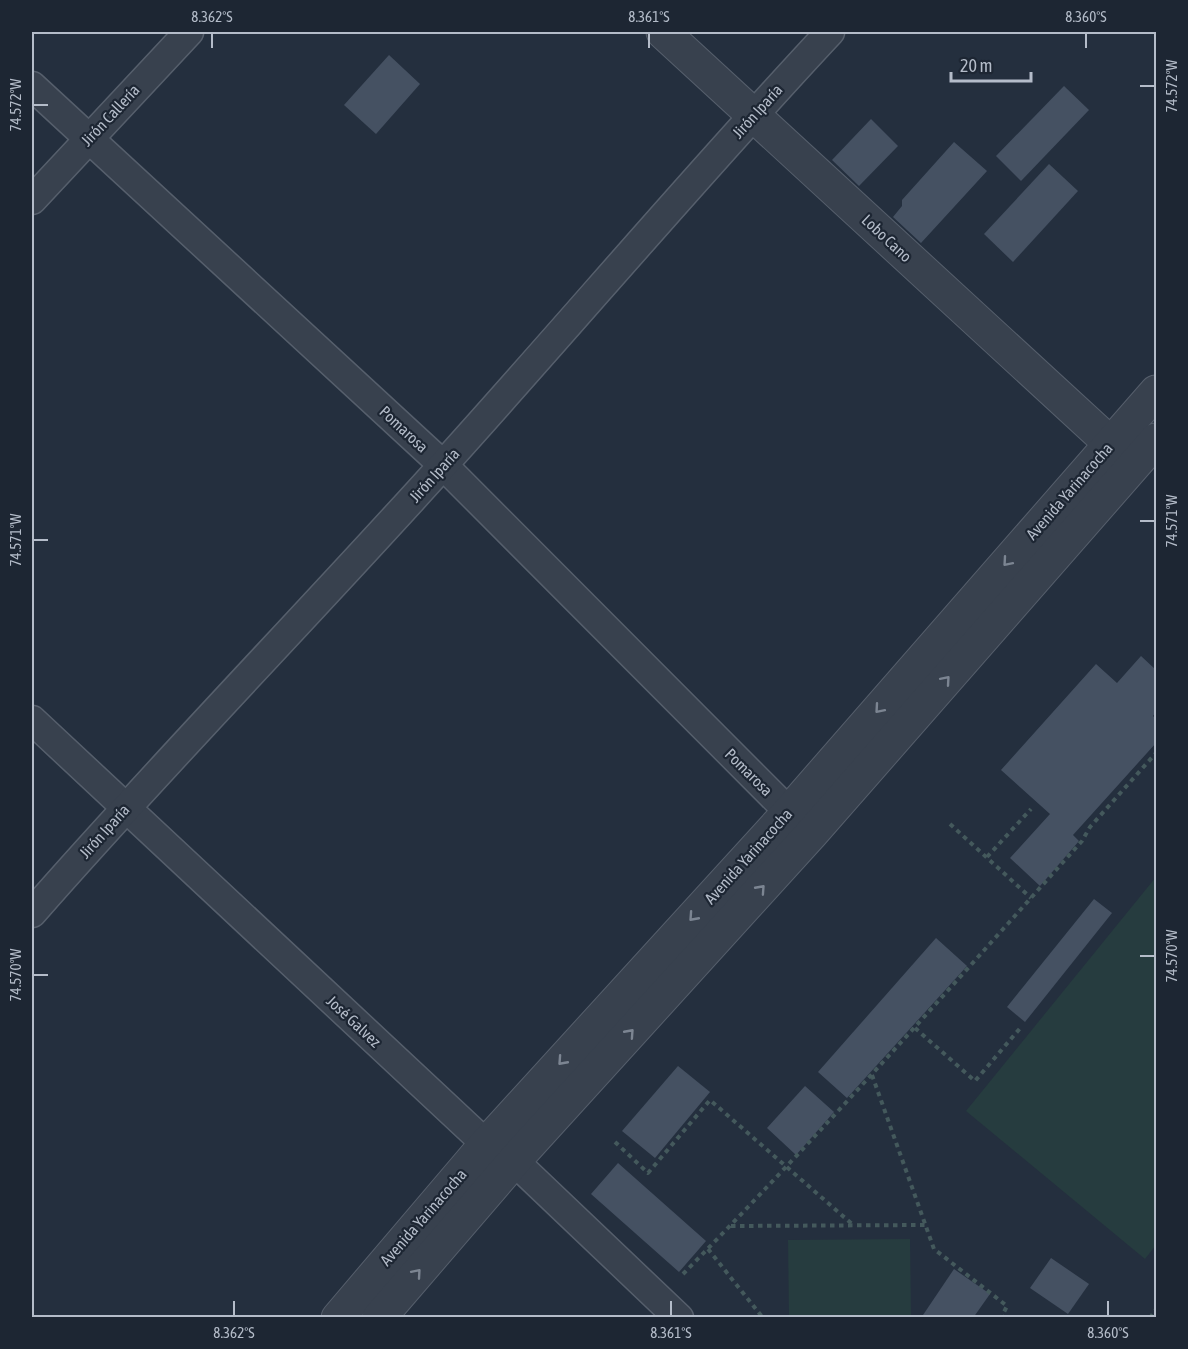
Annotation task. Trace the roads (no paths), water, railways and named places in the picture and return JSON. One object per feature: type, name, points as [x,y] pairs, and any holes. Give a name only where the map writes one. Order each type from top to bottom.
[{"type":"street","name":"Jirón Callería","points":[[32,201],[189,32]]},
{"type":"street","name":"Lobo Cano","points":[[663,32],[1111,444]]},
{"type":"street","name":"Jirón Iparía","points":[[32,912],[125,807],[443,465],[753,114],[830,32]]},
{"type":"street","name":"Pomarosa","points":[[32,86],[443,465],[789,812]]},
{"type":"street","name":"Avenida Yarinacocha","points":[[338,1317],[486,1144],[789,812],[1156,392]]},
{"type":"street","name":"Avenida Yarinacocha","points":[[379,1317],[514,1161],[812,832],[1156,440]]},
{"type":"street","name":"José Galvez","points":[[32,720],[486,1144],[514,1161],[678,1317]]}]
